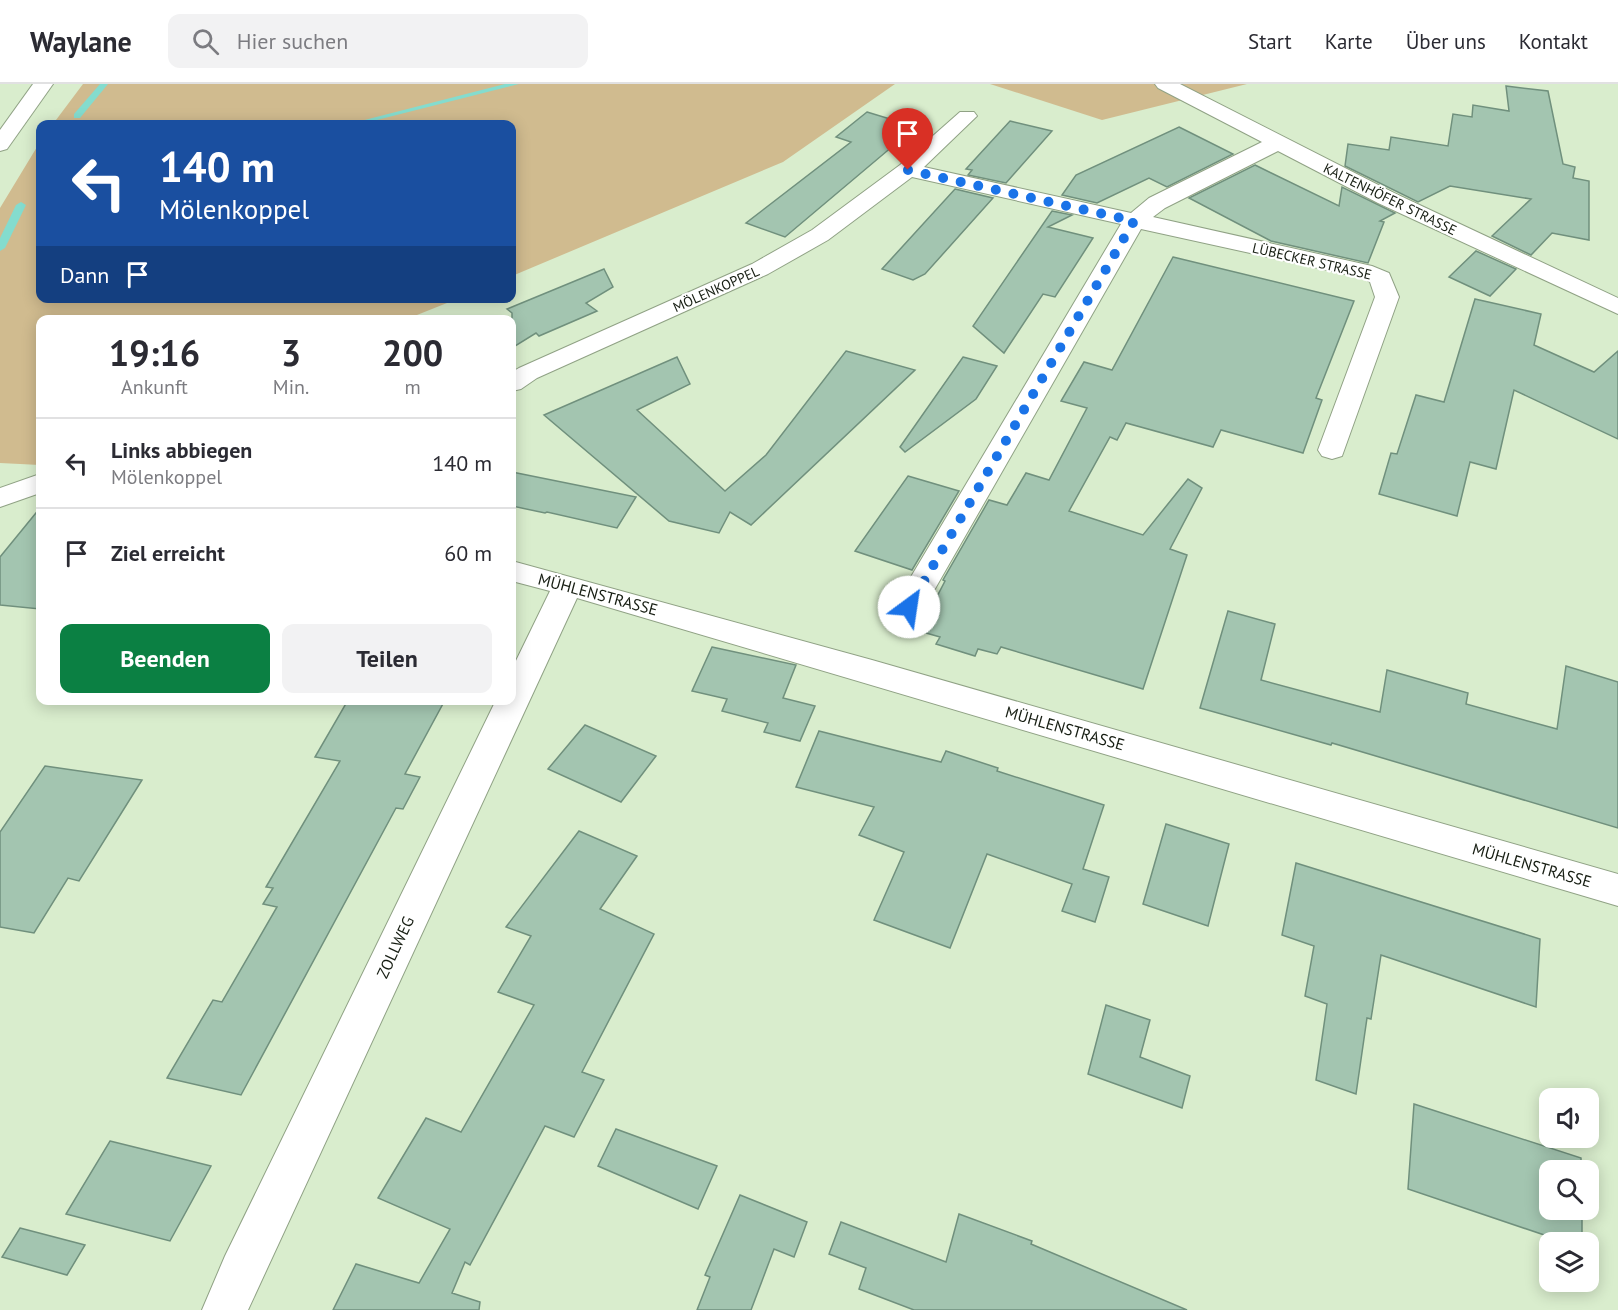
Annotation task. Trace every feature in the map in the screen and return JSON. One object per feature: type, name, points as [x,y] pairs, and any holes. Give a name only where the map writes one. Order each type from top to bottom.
[{"type":"street","points":[[0,145],[43,84]]},
{"type":"street","name":"KALTENHÖFER STRASSE","points":[[1170,87],[1386,198],[1618,307]]},
{"type":"street","name":"MÖLENKOPPEL","points":[[516,380],[528,373],[760,269],[820,235],[908,170],[967,116]]},
{"type":"street","points":[[909,607],[1134,221],[1157,203],[1277,143]]},
{"type":"street","points":[[908,170],[1134,221]]},
{"type":"street","name":"LÜBECKER STRASSE","points":[[1134,221],[1372,273],[1381,278],[1385,284],[1387,297],[1332,450]]},
{"type":"street","points":[[0,498],[36,484]]},
{"type":"street","name":"MÜHLENSTRASSE","points":[[516,573],[568,585],[1618,890]]},
{"type":"street","name":"ZOLLWEG","points":[[516,694],[568,585]]},
{"type":"street","name":"ZOLLWEG","points":[[225,1310],[511,705]]},
{"type":"shaded area","points":[[83,84],[895,84],[783,162],[516,274],[516,120],[56,120]]},
{"type":"shaded area","points":[[990,84],[1247,84],[1102,120]]},
{"type":"shaded area","points":[[36,149],[36,303],[447,303],[417,315],[36,315],[36,465],[0,463],[0,208]]},
{"type":"building","points":[[1506,86],[1548,91],[1563,164],[1575,167],[1573,178],[1589,181],[1589,240],[1552,233],[1531,255],[1492,236],[1531,199],[1450,186],[1418,202],[1345,166],[1348,144],[1389,150],[1391,137],[1448,146],[1453,114],[1472,117],[1473,105],[1509,111]]},
{"type":"building","points":[[867,112],[910,125],[890,142],[893,146],[785,237],[746,223],[851,142],[836,137]]},
{"type":"building","points":[[1010,121],[1052,131],[1006,183],[968,175],[972,170],[966,169]]},
{"type":"building","points":[[1179,127],[1233,154],[1167,187],[1149,178],[1097,203],[1062,195],[1076,175]]},
{"type":"building","points":[[1255,165],[1339,206],[1342,187],[1395,213],[1380,221],[1384,222],[1368,263],[1271,241],[1189,198]]},
{"type":"building","points":[[955,189],[993,198],[925,274],[913,280],[882,269]]},
{"type":"building","points":[[1052,211],[1072,215],[1048,227],[1093,238],[1055,297],[1043,294],[1004,353],[973,326]]},
{"type":"building","points":[[1476,251],[1516,269],[1490,296],[1449,277]]},
{"type":"building","points":[[1173,257],[1354,301],[1316,398],[1322,400],[1303,453],[1221,430],[1213,447],[1126,423],[1117,440],[1110,437],[1069,511],[1143,535],[1188,479],[1202,488],[1170,549],[1187,555],[1143,689],[1001,647],[997,654],[978,649],[975,656],[936,644],[940,637],[919,631],[945,581],[943,580],[989,500],[1007,505],[1026,473],[1049,480],[1087,408],[1061,401],[1084,362],[1112,370]]},
{"type":"building","points":[[604,269],[613,287],[586,303],[597,311],[539,336],[536,333],[516,346],[516,315],[512,315],[507,309]]},
{"type":"building","points":[[1475,299],[1541,314],[1534,345],[1594,372],[1618,351],[1618,439],[1514,390],[1496,469],[1470,462],[1457,516],[1379,494],[1391,453],[1397,454],[1416,395],[1444,402]]},
{"type":"building","points":[[846,351],[915,370],[751,525],[730,512],[719,533],[669,521],[544,415],[677,357],[690,384],[637,410],[725,491],[766,455]]},
{"type":"building","points":[[963,357],[997,366],[976,399],[905,452],[900,447]]},
{"type":"building","points":[[516,473],[636,497],[617,528],[516,507]]},
{"type":"building","points":[[908,476],[959,491],[912,570],[855,551]]},
{"type":"building","points":[[36,513],[36,609],[0,605],[0,557]]},
{"type":"building","points":[[1228,611],[1275,624],[1261,680],[1380,712],[1387,670],[1468,693],[1466,704],[1557,729],[1566,666],[1618,682],[1618,828],[1332,743],[1331,745],[1200,708]]},
{"type":"building","points":[[712,647],[796,665],[783,698],[815,706],[800,741],[764,732],[768,723],[722,711],[727,699],[692,691]]},
{"type":"building","points":[[345,705],[442,705],[405,774],[420,777],[403,809],[396,808],[241,1095],[167,1078],[213,1000],[222,1002],[277,907],[263,904],[273,888],[266,887],[340,761],[315,757]]},
{"type":"building","points":[[585,725],[656,756],[621,802],[548,769]]},
{"type":"building","points":[[819,731],[941,762],[946,751],[998,768],[997,771],[1104,805],[1083,869],[1109,877],[1095,922],[1062,911],[1072,884],[987,854],[950,948],[874,920],[904,852],[859,835],[874,807],[796,787]]},
{"type":"building","points":[[45,766],[142,780],[79,881],[68,878],[34,933],[0,927],[0,832]]},
{"type":"building","points":[[1166,824],[1229,844],[1208,926],[1143,904]]},
{"type":"building","points":[[579,831],[637,856],[600,909],[654,934],[582,1072],[604,1080],[574,1137],[545,1126],[470,1265],[465,1262],[452,1293],[480,1302],[479,1310],[333,1310],[356,1264],[419,1283],[450,1229],[378,1198],[426,1118],[461,1132],[534,1005],[498,992],[531,936],[506,927]]},
{"type":"building","points":[[1296,863],[1540,939],[1536,1007],[1381,955],[1371,1019],[1367,1018],[1356,1094],[1316,1080],[1327,1004],[1305,996],[1314,946],[1282,935]]},
{"type":"building","points":[[1106,1005],[1150,1020],[1140,1057],[1190,1076],[1182,1108],[1088,1074]]},
{"type":"building","points":[[1414,1104],[1539,1144],[1539,1148],[1550,1148],[1581,1158],[1581,1160],[1539,1160],[1539,1220],[1582,1220],[1582,1232],[1539,1233],[1408,1189]]},
{"type":"building","points":[[616,1129],[717,1166],[698,1209],[598,1166]]},
{"type":"building","points":[[110,1141],[211,1166],[170,1241],[66,1214]]},
{"type":"building","points":[[740,1195],[807,1222],[794,1257],[774,1249],[751,1310],[697,1310],[710,1277],[705,1275]]},
{"type":"building","points":[[959,1214],[1032,1241],[1031,1244],[1187,1310],[914,1310],[859,1289],[866,1268],[829,1254],[841,1222],[946,1262]]},
{"type":"building","points":[[20,1228],[85,1245],[67,1275],[2,1257]]},
{"type":"waterway","points":[[77,116],[104,84]]},
{"type":"waterway","points":[[369,120],[515,84]]},
{"type":"waterway","points":[[0,248],[21,205]]},
{"type":"route","points":[[908,170],[1134,221],[909,607]]}]
